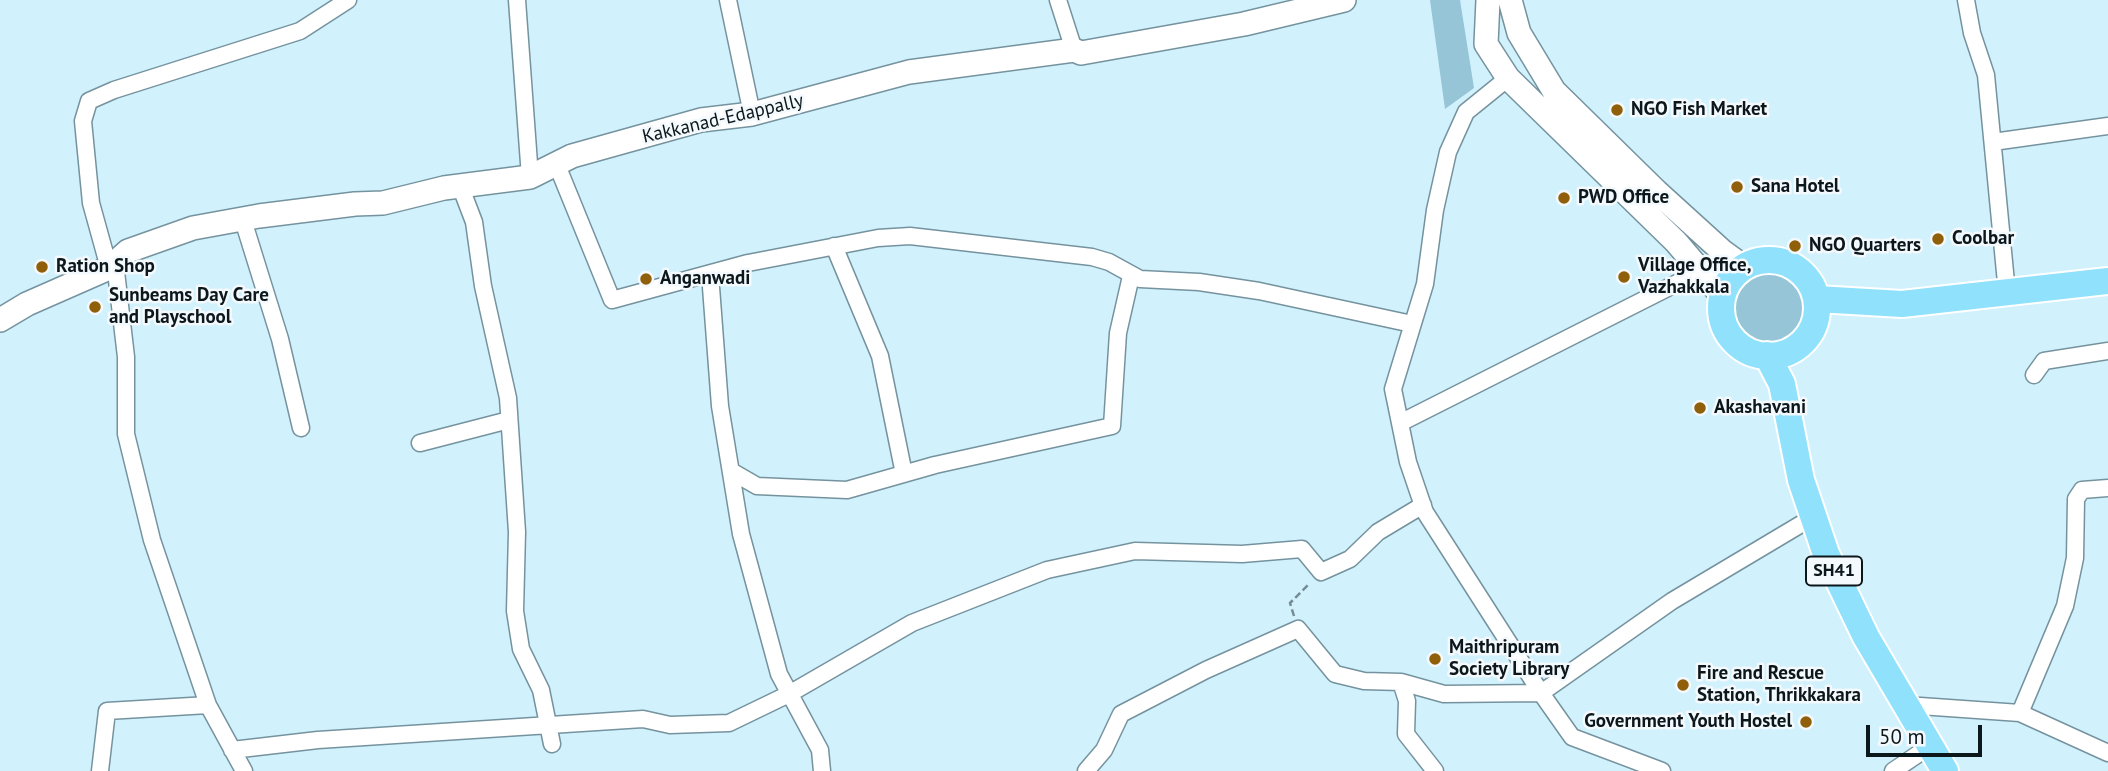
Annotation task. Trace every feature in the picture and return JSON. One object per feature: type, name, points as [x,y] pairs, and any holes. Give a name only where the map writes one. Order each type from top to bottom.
[{"type":"main road","points":[[1770,259],[1784,262],[1803,274],[1817,299],[1815,323],[1804,341],[1780,354],[1749,352],[1726,334],[1720,315],[1722,296],[1732,278],[1744,267],[1770,259]]},
{"type":"main road","points":[[1817,299],[1902,304],[2108,281]]},
{"type":"main road","name":"SH41","points":[[1767,355],[1782,384],[1794,447],[1826,554],[1866,637],[1945,771]]},
{"type":"street","points":[[244,771],[208,705],[152,540],[126,434],[125,357],[112,265],[91,202],[83,121],[89,101],[114,90],[300,31],[348,0]]},
{"type":"street","points":[[517,0],[530,177]]},
{"type":"street","points":[[728,0],[752,114]]},
{"type":"street","points":[[1059,0],[1074,50]]},
{"type":"street","name":"Kakkanad-Edappally","points":[[0,320],[27,304],[112,265],[128,251],[165,237],[218,223],[355,204],[383,203],[444,188],[461,188],[530,177],[572,156],[701,120],[752,114],[909,72],[1074,50],[1081,52],[1244,24],[1344,0]]},
{"type":"street","points":[[1488,0],[1486,44],[1508,78],[1610,175],[1722,296]]},
{"type":"street","points":[[1510,0],[1519,33],[1553,91],[1657,192],[1722,251],[1744,267]]},
{"type":"street","points":[[1966,0],[1972,33],[1986,75],[2007,293]]},
{"type":"street","points":[[1508,78],[1466,112],[1448,152],[1434,210],[1425,284],[1393,389],[1408,462],[1423,505],[1541,694],[1572,737],[1662,771]]},
{"type":"street","points":[[1993,142],[2108,126]]},
{"type":"street","points":[[557,165],[612,300],[748,263],[834,246],[910,236],[1092,257],[1109,262],[1131,276],[1259,291],[1412,324]]},
{"type":"street","points":[[461,188],[474,222],[482,286],[508,398],[517,532],[515,611],[521,649],[541,690],[552,744]]},
{"type":"street","points":[[243,220],[277,327],[301,428]]},
{"type":"street","points":[[834,246],[880,356],[904,474]]},
{"type":"street","points":[[1400,423],[1701,271]]},
{"type":"street","points":[[710,274],[720,406],[745,547],[779,674],[820,750],[822,771]]},
{"type":"street","points":[[731,471],[757,486],[847,490],[904,474],[1112,426],[1118,332],[1131,276]]},
{"type":"street","points":[[2034,375],[2045,361],[2108,351]]},
{"type":"street","points":[[420,443],[509,420]]},
{"type":"street","points":[[2020,713],[2065,606],[2075,558],[2076,499],[2082,490],[2108,488]]},
{"type":"street","points":[[232,750],[318,740],[643,719],[670,725],[729,723],[789,694],[912,624],[1047,570],[1135,551],[1242,554],[1302,550],[1321,572],[1350,559],[1378,532],[1423,505]]},
{"type":"street","points":[[1086,771],[1104,750],[1121,714],[1206,670],[1298,629],[1335,674],[1364,681],[1401,682],[1444,694],[1541,694],[1672,601],[1813,517]]},
{"type":"street","points":[[1401,682],[1407,701],[1406,734],[1434,771]]},
{"type":"street","points":[[100,771],[107,711],[208,705]]},
{"type":"street","points":[[1906,705],[2020,713],[2108,753]]},
{"type":"street","points":[[1893,771],[1930,746]]},
{"type":"path","points":[[1298,629],[1290,603],[1321,572]]},
{"type":"shaded area","points":[[1430,0],[1460,0],[1474,88],[1445,109]]},
{"type":"shaded area","points":[[1768,272],[1782,275],[1794,283],[1802,295],[1805,309],[1802,323],[1794,335],[1782,343],[1768,346],[1754,343],[1742,335],[1734,323],[1731,309],[1734,295],[1742,283],[1754,275]]},
{"type":"place","name":"NGO Fish Market","points":[[1617,110]]},
{"type":"place","name":"Sana Hotel","points":[[1737,187]]},
{"type":"place","name":"PWD Office","points":[[1564,198]]},
{"type":"place","name":"Coolbar","points":[[1938,239]]},
{"type":"place","name":"NGO Quarters","points":[[1795,246]]},
{"type":"place","name":"Ration Shop","points":[[42,267]]},
{"type":"place","name":"Village Office, Vazhakkala","points":[[1624,277]]},
{"type":"place","name":"Anganwadi","points":[[646,279]]},
{"type":"place","name":"Sunbeams Day Care and Playschool","points":[[95,307]]},
{"type":"place","name":"Akashavani","points":[[1700,408]]},
{"type":"place","name":"Maithripuram Society Library","points":[[1435,659]]},
{"type":"place","name":"Fire and Rescue Station, Thrikkakara","points":[[1683,685]]},
{"type":"place","name":"Government Youth Hostel","points":[[1806,722]]}]
